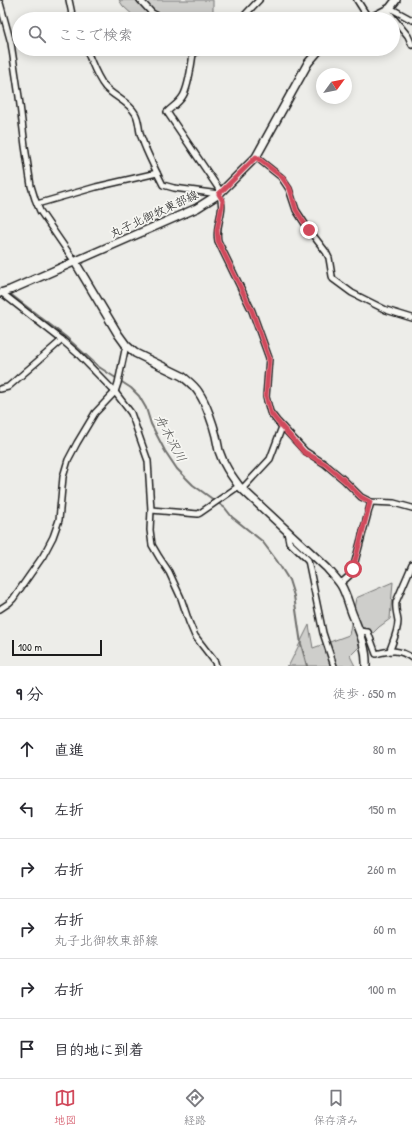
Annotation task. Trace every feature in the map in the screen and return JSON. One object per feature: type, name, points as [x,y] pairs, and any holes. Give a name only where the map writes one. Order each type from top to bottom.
[{"type":"street","points":[[70,0],[72,12]]},
{"type":"street","points":[[140,0],[151,12]]},
{"type":"street","points":[[248,12],[260,0]]},
{"type":"street","points":[[357,0],[365,12]]},
{"type":"street","points":[[383,12],[389,9],[396,0]]},
{"type":"street","points":[[0,3],[12,51]]},
{"type":"street","points":[[389,9],[395,12]]},
{"type":"street","points":[[400,14],[412,20]]},
{"type":"street","points":[[400,25],[412,45]]},
{"type":"street","points":[[13,56],[31,186],[40,212],[75,262],[126,345],[135,353],[182,376],[199,393],[216,434],[219,451],[223,461],[241,488],[327,568],[340,584],[364,646],[366,666]]},
{"type":"street","points":[[89,56],[98,76],[105,87],[124,101],[136,114],[141,138],[163,185],[174,188],[220,193]]},
{"type":"street","points":[[192,56],[186,89],[183,96],[167,112],[220,193],[223,201],[217,230],[218,241],[252,311],[269,358],[266,396],[270,412],[304,452],[325,464],[361,497],[370,502],[394,503],[412,508]]},
{"type":"street","name":"丸子北御牧東部線","points":[[1,293],[197,208],[220,193],[256,157],[308,63],[314,56]]},
{"type":"street","points":[[256,157],[282,177],[290,189],[296,210],[329,258],[333,279],[352,293],[386,310],[412,318]]},
{"type":"street","points":[[37,204],[96,187],[157,173]]},
{"type":"street","points":[[1,293],[78,354],[115,392],[131,413],[148,461],[151,510],[150,530],[152,544],[169,572],[181,598],[195,636],[216,666]]},
{"type":"street","points":[[0,389],[8,387],[62,340]]},
{"type":"street","points":[[0,609],[12,599],[43,556],[53,537],[59,520],[63,477],[68,460],[95,414],[115,392],[126,345]]},
{"type":"street","points":[[151,510],[200,514],[241,488],[270,459],[282,427]]},
{"type":"street","points":[[340,584],[350,576],[353,569],[370,502]]},
{"type":"street","points":[[287,532],[289,542],[308,560],[323,633],[334,666]]},
{"type":"street","points":[[390,650],[398,621],[395,607],[396,602],[412,566]]},
{"type":"street","points":[[359,631],[368,632],[376,654],[390,650],[403,652],[412,658]]},
{"type":"shaded area","points":[[119,0],[213,0],[213,12],[129,12]]},
{"type":"shaded area","points":[[393,582],[390,619],[379,627],[350,656],[355,666],[286,666],[289,665],[309,625],[313,648],[349,635],[356,598]]},
{"type":"waterway","name":"舟木沢川","points":[[9,293],[66,337],[99,367],[131,388],[139,396],[146,408],[151,424],[165,451],[177,469],[193,485],[225,508],[232,517],[262,541],[289,580],[294,596],[301,644],[307,666]]},
{"type":"route","points":[[309,230],[296,210],[290,189],[282,177],[256,157],[219,194],[223,201],[217,230],[217,238],[252,311],[269,358],[266,396],[270,412],[304,452],[325,464],[361,497],[370,502],[353,569]]}]
